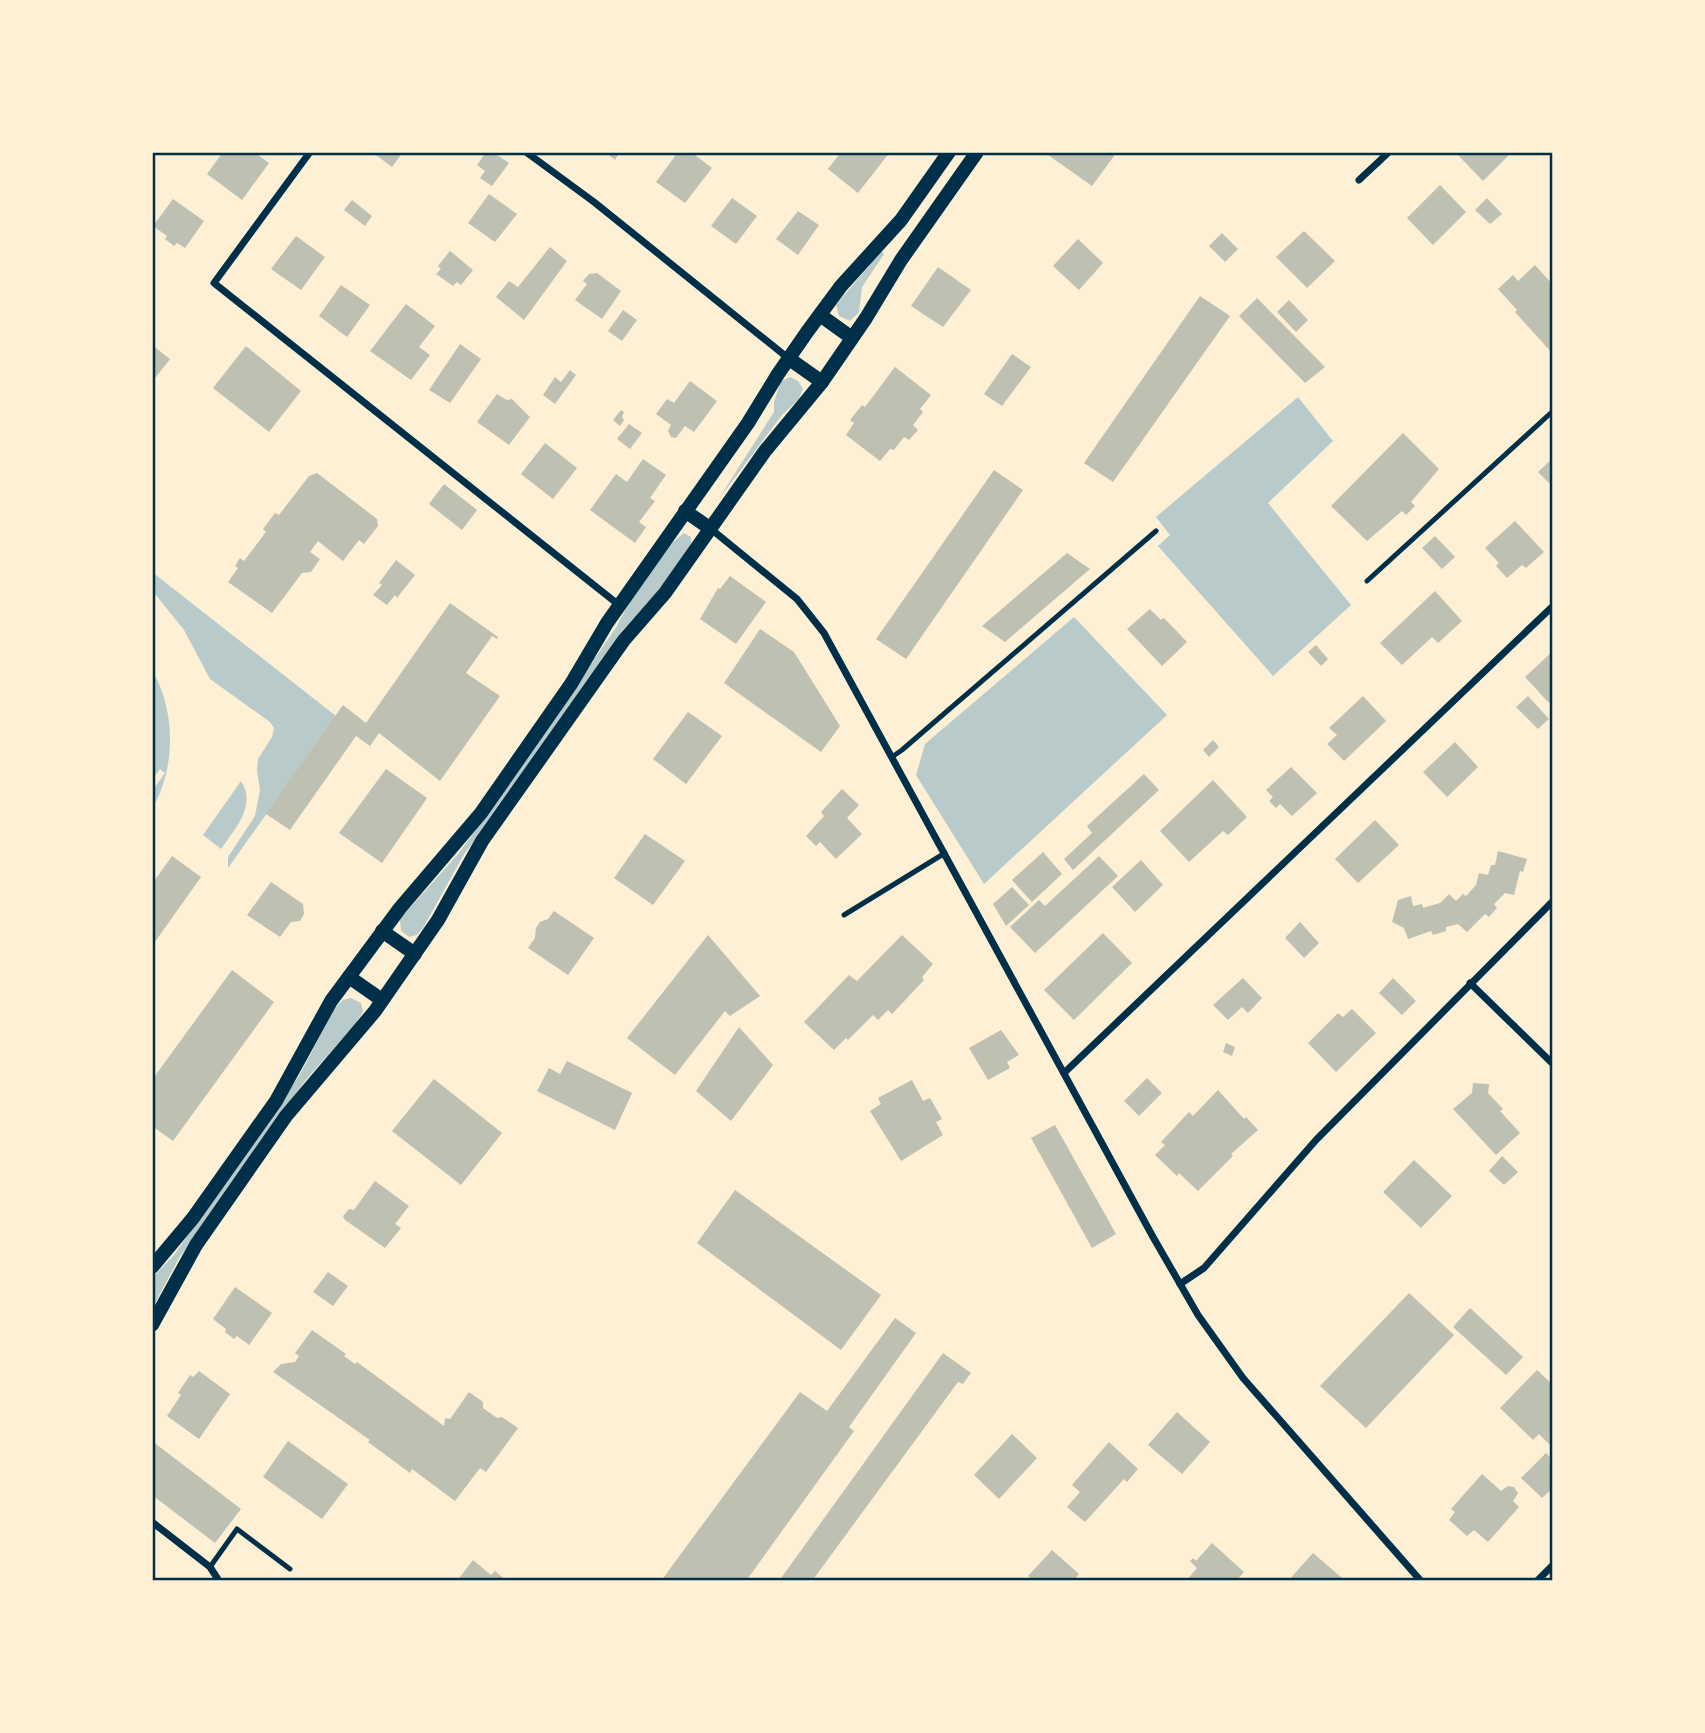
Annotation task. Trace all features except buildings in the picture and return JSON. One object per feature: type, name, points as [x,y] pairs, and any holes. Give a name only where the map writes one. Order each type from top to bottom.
[{"type":"main road","points":[[152,1266],[193,1218],[276,1101],[319,1021],[382,931],[481,813],[571,684],[619,606],[748,423],[788,358],[841,286],[901,220],[949,152]]},
{"type":"main road","points":[[152,1325],[196,1245],[305,1091],[358,1033],[415,954],[438,920],[482,841],[624,640],[666,593],[775,438],[822,382],[901,260],[977,152]]},
{"type":"main road","points":[[820,315],[852,338]]},
{"type":"main road","points":[[788,358],[822,382]]},
{"type":"main road","points":[[685,512],[711,529]]},
{"type":"main road","points":[[382,931],[415,954]]},
{"type":"main road","points":[[349,977],[382,1000]]},
{"type":"street","points":[[310,152],[214,284],[619,606]]},
{"type":"street","points":[[526,152],[594,202],[788,358]]},
{"type":"street","points":[[1359,180],[1389,152]]},
{"type":"street","points":[[711,529],[797,599],[824,633],[1180,1284],[1218,1344],[1243,1378],[1421,1581]]},
{"type":"street","points":[[1064,1073],[1553,606]]},
{"type":"street","points":[[1180,1284],[1204,1268],[1316,1140],[1553,901]]},
{"type":"street","points":[[1470,983],[1553,1064]]},
{"type":"street","points":[[152,1522],[211,1567],[219,1581]]},
{"type":"street","points":[[1537,1581],[1553,1565]]},
{"type":"lane","points":[[1367,581],[1553,411]]},
{"type":"lane","points":[[892,757],[1156,531]]},
{"type":"lane","points":[[844,915],[945,853]]},
{"type":"lane","points":[[211,1567],[237,1529],[290,1570]]},
{"type":"shaded area","points":[[882,251],[884,254],[862,287],[859,312],[850,321],[839,316],[836,305]]},
{"type":"shaded area","points":[[790,377],[798,381],[803,389],[798,400],[782,415],[718,500],[774,412],[774,402],[781,381]]},
{"type":"shaded area","points":[[1298,397],[1333,441],[1268,503],[1351,605],[1273,676],[1158,546],[1170,535],[1156,517]]},
{"type":"shaded area","points":[[684,533],[691,537],[691,544],[681,560],[621,632],[463,856],[423,928],[417,935],[409,937],[401,931],[400,919],[459,853],[617,626],[646,576],[664,552]]},
{"type":"shaded area","points":[[152,572],[336,716],[228,868],[228,857],[255,816],[260,790],[258,759],[272,737],[274,728],[270,722],[210,679],[184,630],[152,590]]},
{"type":"shaded area","points":[[1074,617],[1167,715],[984,884],[916,775],[925,744]]},
{"type":"shaded area","points":[[152,670],[166,703],[170,740],[166,776],[152,809],[152,791],[165,773],[160,769],[152,780]]},
{"type":"shaded area","points":[[241,781],[247,799],[245,808],[238,825],[221,849],[203,835]]},
{"type":"shaded area","points":[[351,998],[361,1003],[363,1012],[305,1081],[179,1258],[152,1309],[152,1278],[174,1255],[299,1076],[335,1008],[343,1000]]}]
